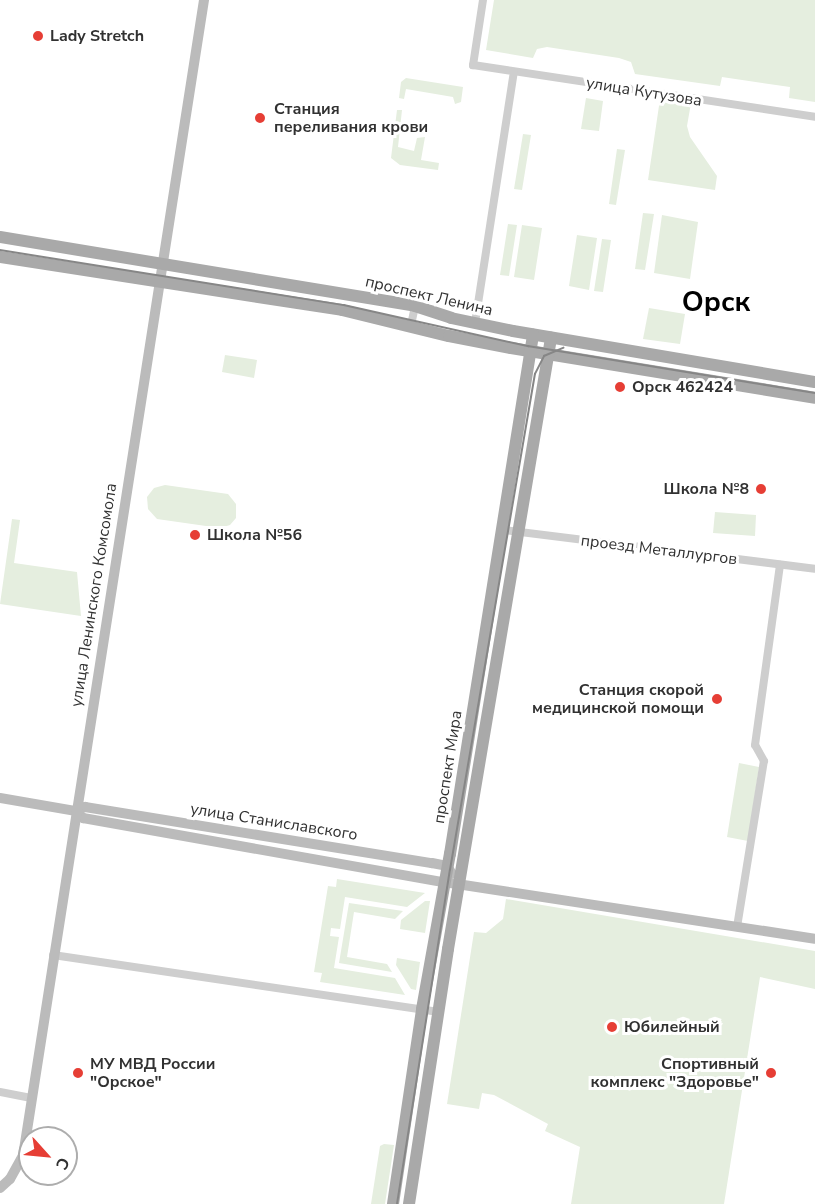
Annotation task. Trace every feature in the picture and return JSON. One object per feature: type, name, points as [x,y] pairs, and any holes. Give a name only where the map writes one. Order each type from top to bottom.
[{"type":"main road","name":"улица Ленинского Комсомола","points":[[0,1188],[10,1179],[23,1156],[75,811],[204,0]]},
{"type":"main road","name":"проспект Ленина","points":[[0,237],[415,306],[452,318],[533,335],[815,382]]},
{"type":"main road","name":"проспект Ленина","points":[[0,257],[159,284],[342,310],[449,336],[815,398]]},
{"type":"main road","name":"проспект Мира","points":[[393,1204],[422,1010],[504,530],[533,335]]},
{"type":"main road","name":"проспект Мира","points":[[409,1204],[459,884],[516,557],[551,338]]},
{"type":"main road","name":"улица Станиславского","points":[[0,798],[75,811],[83,818],[444,882],[815,939]]},
{"type":"main road","name":"улица Станиславского","points":[[75,811],[85,807],[447,866]]},
{"type":"main road","points":[[447,866],[459,884]]},
{"type":"street","name":"улица Кутузова","points":[[483,0],[473,65],[815,117]]},
{"type":"street","points":[[475,323],[514,72]]},
{"type":"street","points":[[240,295],[243,277]]},
{"type":"street","points":[[257,298],[260,280]]},
{"type":"street","points":[[308,305],[311,288]]},
{"type":"street","points":[[342,310],[345,294]]},
{"type":"street","points":[[411,325],[415,306]]},
{"type":"street","points":[[449,336],[452,318]]},
{"type":"street","points":[[678,375],[681,361]]},
{"type":"street","points":[[742,385],[744,371]]},
{"type":"street","points":[[784,393],[786,378]]},
{"type":"street","points":[[512,477],[528,479]]},
{"type":"street","name":"проезд Металлургов","points":[[504,530],[815,569]]},
{"type":"street","points":[[500,554],[516,557]]},
{"type":"street","points":[[737,927],[764,761],[754,745],[780,564]]},
{"type":"street","points":[[480,669],[496,672]]},
{"type":"street","points":[[468,745],[483,748]]},
{"type":"street","points":[[464,772],[479,774]]},
{"type":"street","points":[[53,955],[439,1012]]},
{"type":"street","points":[[0,1092],[32,1098]]},
{"type":"green space","points":[[494,0],[815,0],[815,102],[789,98],[790,87],[722,77],[720,86],[635,74],[631,62],[619,58],[547,47],[537,49],[533,58],[486,50]]},
{"type":"green space","points":[[406,78],[463,87],[461,102],[455,104],[453,97],[406,89],[404,99],[399,98],[401,82]]},
{"type":"green space","points":[[586,98],[603,101],[599,131],[581,129]]},
{"type":"green space","points":[[660,99],[691,103],[687,126],[690,137],[717,176],[715,190],[648,180]]},
{"type":"green space","points":[[397,110],[402,110],[398,147],[414,151],[417,138],[425,137],[421,160],[439,163],[438,170],[400,165],[391,158]]},
{"type":"green space","points":[[523,134],[531,135],[522,190],[514,189]]},
{"type":"green space","points":[[617,149],[625,150],[616,205],[609,204]]},
{"type":"green space","points":[[643,213],[654,214],[645,270],[635,269]]},
{"type":"green space","points":[[662,215],[698,222],[690,279],[654,273]]},
{"type":"green space","points":[[508,224],[517,225],[509,276],[500,275]]},
{"type":"green space","points":[[522,225],[542,228],[534,280],[514,277]]},
{"type":"green space","points":[[577,235],[597,238],[589,290],[569,286]]},
{"type":"green space","points":[[602,239],[611,240],[603,292],[594,291]]},
{"type":"green space","points":[[649,308],[685,314],[680,344],[643,339]]},
{"type":"green space","points":[[225,355],[257,360],[254,378],[222,372]]},
{"type":"green space","points":[[165,485],[228,494],[236,504],[236,518],[230,525],[220,528],[157,519],[148,509],[147,497],[154,488]]},
{"type":"green space","points":[[715,512],[756,515],[755,536],[713,533]]},
{"type":"green space","points":[[12,519],[20,520],[14,563],[77,572],[81,616],[0,604]]},
{"type":"green space","points":[[739,763],[759,767],[748,841],[727,837]]},
{"type":"green space","points":[[337,879],[425,893],[407,907],[345,897],[340,929],[331,928],[330,936],[339,937],[334,968],[395,978],[405,995],[320,982],[322,973],[314,972],[328,886],[336,887]]},
{"type":"green space","name":"Юбилейный","points":[[506,899],[815,951],[815,989],[760,977],[724,1204],[571,1204],[580,1147],[545,1131],[548,1124],[494,1095],[482,1093],[479,1109],[447,1104],[474,932],[486,933],[503,919]]},
{"type":"green space","points":[[425,901],[430,901],[425,933],[400,929],[401,920]]},
{"type":"green space","points":[[349,903],[403,911],[395,919],[354,912],[347,957],[387,964],[392,972],[339,963]]},
{"type":"green space","points":[[397,958],[420,962],[416,990],[411,989],[396,965]]},
{"type":"green space","points":[[394,1145],[385,1204],[371,1204],[380,1146]]},
{"type":"tram line","points":[[0,250],[344,305],[528,346],[815,393]]},
{"type":"tram line","points":[[397,1204],[450,870],[535,374],[544,356],[563,348]]},
{"type":"place","name":"Lady Stretch","points":[[38,36]]},
{"type":"place","name":"Станция переливания крови","points":[[260,118]]},
{"type":"place","name":"Орск 462424","points":[[620,387]]},
{"type":"place","name":"Школа №8","points":[[761,489]]},
{"type":"place","name":"Школа №56","points":[[195,535]]},
{"type":"place","name":"Станция скорой медицинской помощи","points":[[717,699]]},
{"type":"place","name":"Юбилейный","points":[[612,1027]]},
{"type":"place","name":"МУ МВД России \"Орское\"","points":[[78,1073]]},
{"type":"place","name":"Спортивный комплекс \"Здоровье\"","points":[[771,1073]]},
{"type":"district","name":"Орск","points":[[716,302]]}]
